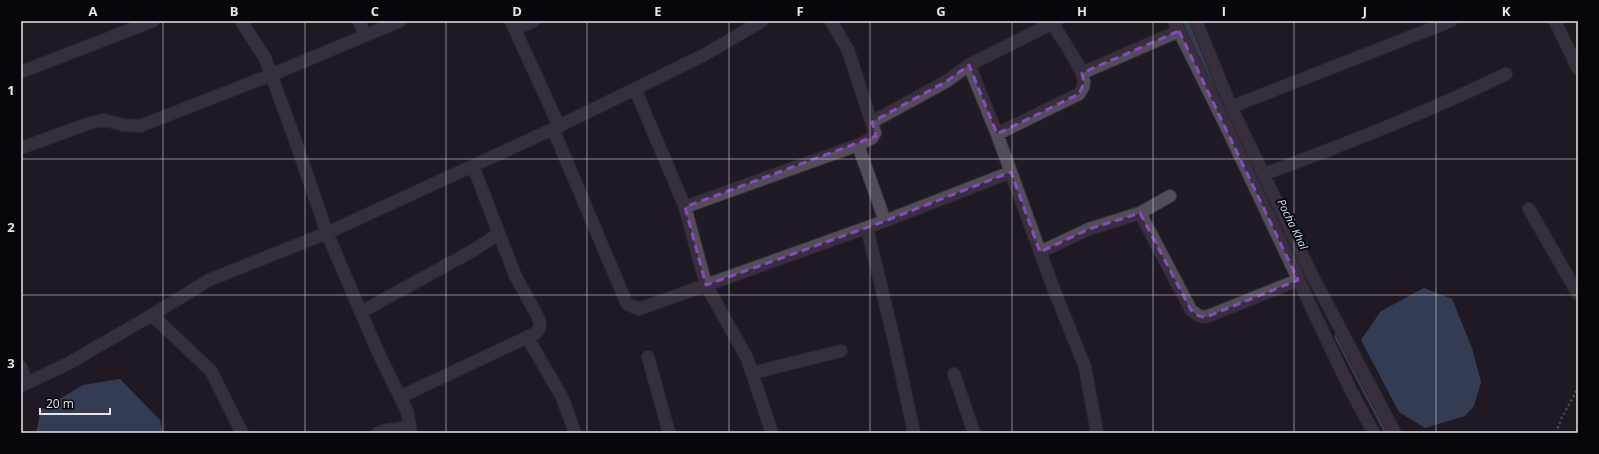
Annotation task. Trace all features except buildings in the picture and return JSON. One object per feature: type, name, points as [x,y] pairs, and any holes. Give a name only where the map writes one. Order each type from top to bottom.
[{"type":"street","points":[[21,72],[153,21]]},
{"type":"street","points":[[241,21],[265,58],[327,233],[377,350],[407,411],[410,430],[387,430],[378,433]]},
{"type":"street","points":[[358,21],[365,36]]},
{"type":"street","points":[[21,148],[90,123],[104,120],[123,125],[140,126],[271,75],[400,21]]},
{"type":"street","points":[[533,21],[513,25],[627,304],[639,309],[867,228],[1011,172]]},
{"type":"street","points":[[21,367],[24,384],[69,363],[209,280],[327,233],[556,128],[704,55],[762,21]]},
{"type":"street","points":[[685,207],[858,145],[874,136],[875,133],[872,122],[848,50],[831,21]]},
{"type":"street","points":[[1196,21],[1231,107],[1314,277],[1395,433]]},
{"type":"street","points":[[1231,107],[1451,21]]},
{"type":"street","points":[[1555,21],[1578,69]]},
{"type":"street","points":[[872,122],[947,81],[969,65],[1054,22],[1082,74],[1084,84],[1079,94],[997,134]]},
{"type":"street","points":[[1082,74],[1176,26],[1225,124],[1350,389],[1374,433]]},
{"type":"street","points":[[969,65],[997,134],[1054,290],[1085,367],[1097,433]]},
{"type":"street","points":[[1264,174],[1337,148],[1452,99],[1506,74]]},
{"type":"street","points":[[635,89],[685,207],[706,285],[747,358],[772,433]]},
{"type":"street","points":[[858,145],[885,221]]},
{"type":"street","points":[[400,397],[536,333],[540,327],[539,319],[514,275],[473,166]]},
{"type":"street","points":[[1040,252],[1089,229],[1140,212],[1170,196]]},
{"type":"street","points":[[1529,209],[1578,294]]},
{"type":"street","points":[[1140,212],[1191,310],[1198,316],[1206,316],[1298,280]]},
{"type":"street","points":[[867,228],[894,340],[914,433]]},
{"type":"street","points":[[360,312],[468,254],[498,234]]},
{"type":"street","points":[[152,315],[211,371],[242,433]]},
{"type":"street","points":[[527,337],[562,396],[575,433]]},
{"type":"street","points":[[752,373],[841,351]]},
{"type":"street","points":[[648,357],[669,433]]},
{"type":"street","points":[[954,374],[974,433]]},
{"type":"path","points":[[1556,433],[1561,419],[1578,388]]},
{"type":"highlighted area","points":[[1179,31],[1298,280],[1206,317],[1199,316],[1191,310],[1140,213],[1089,229],[1040,252],[1011,172],[885,221],[706,285],[685,207],[876,136],[872,122],[947,81],[969,65],[997,134],[1079,94],[1084,83],[1082,73]]},
{"type":"water","points":[[1424,288],[1452,299],[1472,348],[1481,382],[1474,406],[1465,416],[1425,428],[1399,412],[1361,340],[1381,311]]},
{"type":"water","points":[[120,379],[160,420],[163,433],[36,433],[41,410],[83,385]]},
{"type":"waterway","name":"Pocha Khal","points":[[1186,21],[1218,90]]},
{"type":"waterway","name":"Pocha Khal","points":[[1259,178],[1287,239],[1306,275]]},
{"type":"waterway","name":"Pocha Khal","points":[[1338,337],[1388,433]]}]
